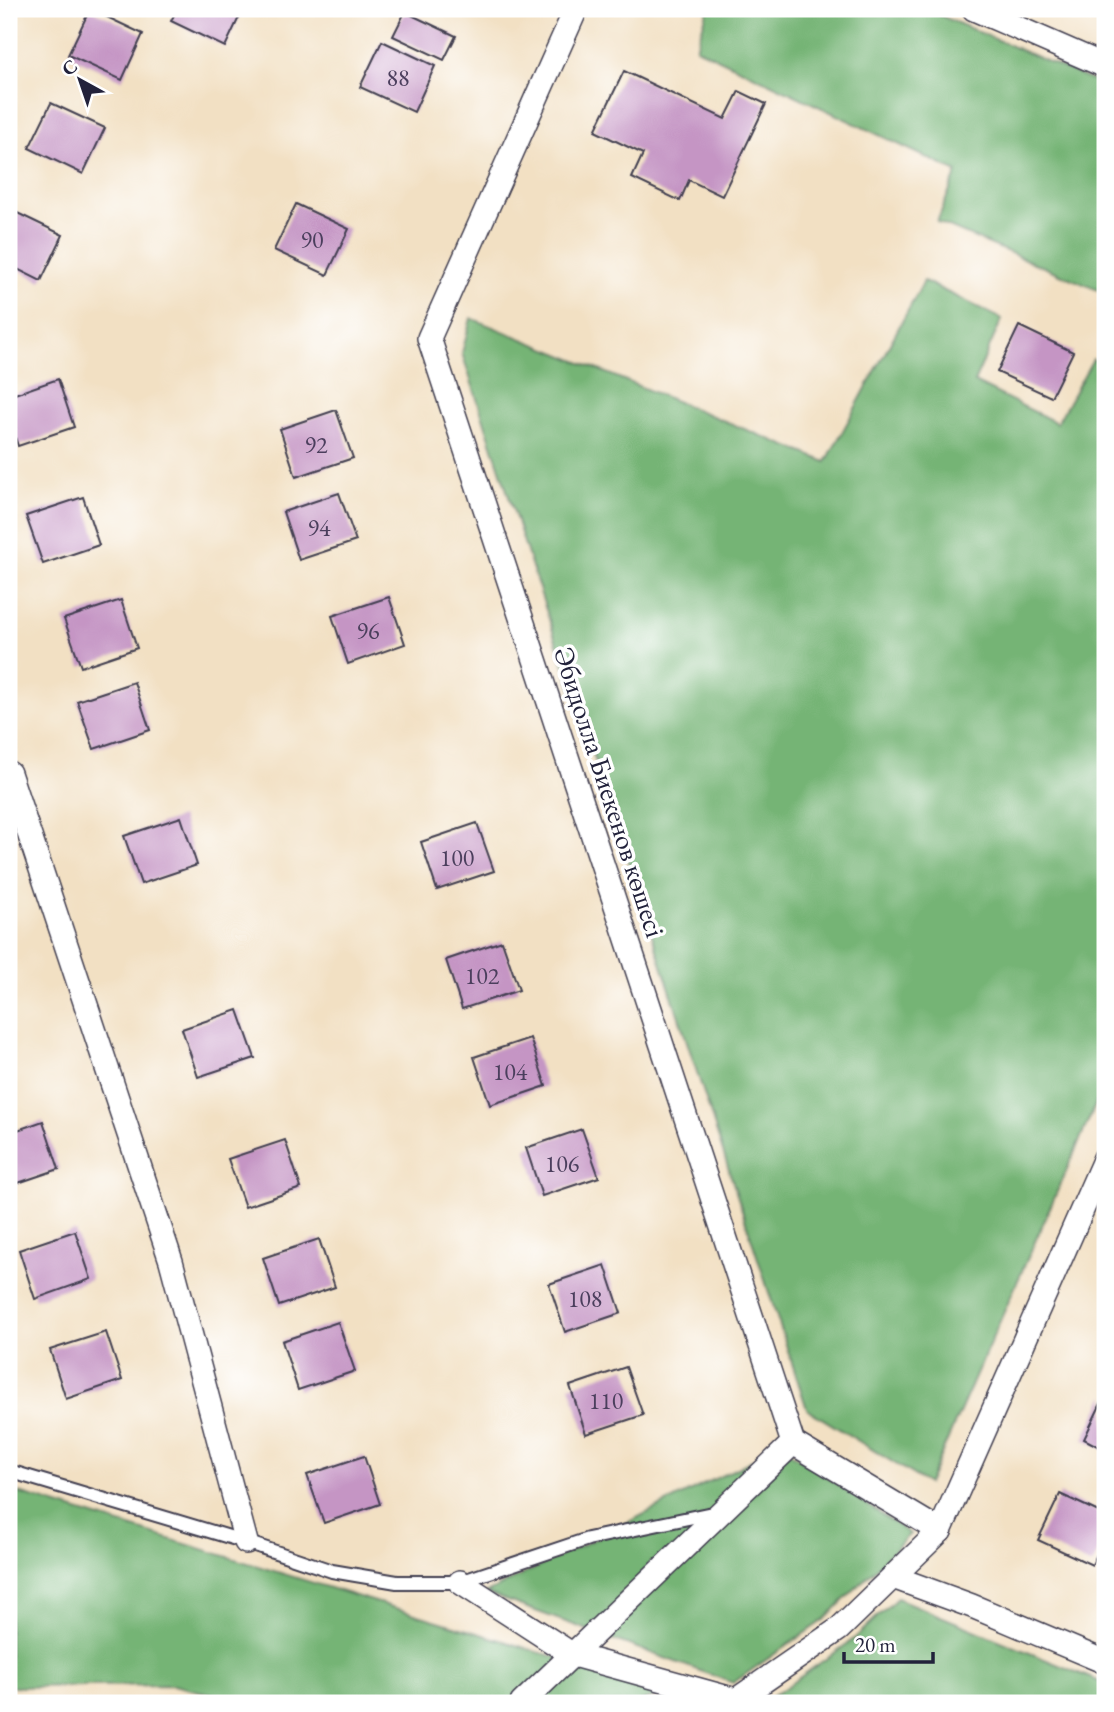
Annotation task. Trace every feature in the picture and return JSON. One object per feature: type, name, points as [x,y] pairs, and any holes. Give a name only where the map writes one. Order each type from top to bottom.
[{"type":"street","name":"Әбидолла Биекенов көшесі","points":[[576,9],[429,338],[793,1443]]},
{"type":"street","points":[[974,9],[1105,66]]},
{"type":"street","points":[[9,773],[171,1261],[246,1542]]},
{"type":"street","points":[[460,1582],[573,1655],[735,1702],[839,1629],[940,1531],[1105,1158]]},
{"type":"street","points":[[522,1703],[793,1443],[940,1531]]},
{"type":"street","points":[[893,1577],[972,1606],[1105,1662]]},
{"type":"lane","points":[[9,1471],[246,1542],[332,1571],[397,1582],[460,1582],[588,1539],[724,1511]]},
{"type":"green space","points":[[708,9],[925,9],[1105,86],[1105,293],[937,222],[957,172],[696,48]]},
{"type":"green space","points":[[924,281],[1002,319],[974,382],[1057,423],[1093,359],[1105,364],[1105,1083],[928,1484],[807,1409],[462,353],[471,318],[826,462]]},
{"type":"green space","points":[[781,1446],[910,1534],[825,1619],[733,1683],[486,1593]]},
{"type":"green space","points":[[9,1490],[670,1692],[636,1703],[253,1703],[172,1685],[9,1687]]},
{"type":"green space","points":[[897,1598],[1105,1684],[1105,1703],[778,1703],[769,1699],[854,1639]]},
{"type":"building","points":[[90,9],[143,34],[122,80],[68,55]]},
{"type":"building","points":[[177,9],[243,9],[225,47],[171,21]]},
{"type":"building","points":[[405,12],[456,36],[444,60],[393,36]]},
{"type":"building","points":[[382,41],[435,66],[414,112],[360,87]]},
{"type":"building","points":[[624,71],[725,119],[739,91],[766,104],[722,196],[689,180],[680,201],[632,178],[643,154],[595,131]]},
{"type":"building","points":[[51,103],[105,128],[83,174],[29,148]]},
{"type":"building","points":[[296,204],[349,229],[327,275],[274,250]]},
{"type":"building","points":[[9,209],[63,235],[41,281],[9,265]]},
{"type":"building","points":[[1019,326],[1073,352],[1051,397],[997,372]]},
{"type":"building","points":[[58,379],[74,427],[18,446],[9,419],[9,396]]},
{"type":"building","points":[[336,410],[353,458],[296,477],[280,429]]},
{"type":"building","points":[[339,493],[356,541],[299,560],[283,512]]},
{"type":"building","points":[[83,497],[99,545],[43,564],[26,516]]},
{"type":"building","points":[[389,597],[405,644],[348,664],[332,616]]},
{"type":"building","points":[[121,600],[137,648],[81,667],[64,619]]},
{"type":"building","points":[[134,682],[150,730],[94,749],[77,701]]},
{"type":"building","points":[[181,817],[197,865],[141,884],[124,836]]},
{"type":"building","points":[[477,823],[494,871],[437,890],[421,842]]},
{"type":"building","points":[[502,941],[519,990],[462,1009],[446,960]]},
{"type":"building","points":[[238,1010],[255,1058],[198,1077],[182,1029]]},
{"type":"building","points":[[530,1038],[546,1086],[490,1105],[474,1057]]},
{"type":"building","points":[[43,1121],[59,1169],[9,1186],[9,1133]]},
{"type":"building","points":[[582,1129],[599,1177],[542,1196],[526,1148]]},
{"type":"building","points":[[285,1140],[301,1188],[245,1207],[228,1159]]},
{"type":"building","points":[[75,1231],[91,1279],[35,1299],[19,1250]]},
{"type":"building","points":[[319,1239],[335,1287],[279,1306],[263,1258]]},
{"type":"building","points":[[605,1265],[621,1313],[565,1332],[549,1284]]},
{"type":"building","points":[[338,1322],[355,1371],[298,1390],[282,1341]]},
{"type":"building","points":[[106,1332],[122,1380],[66,1399],[50,1350]]},
{"type":"building","points":[[626,1367],[643,1415],[586,1434],[570,1386]]},
{"type":"building","points":[[1105,1395],[1105,1450],[1084,1439]]},
{"type":"building","points":[[364,1456],[380,1504],[324,1523],[307,1475]]},
{"type":"building","points":[[1060,1494],[1105,1515],[1105,1537],[1092,1565],[1038,1540]]}]
